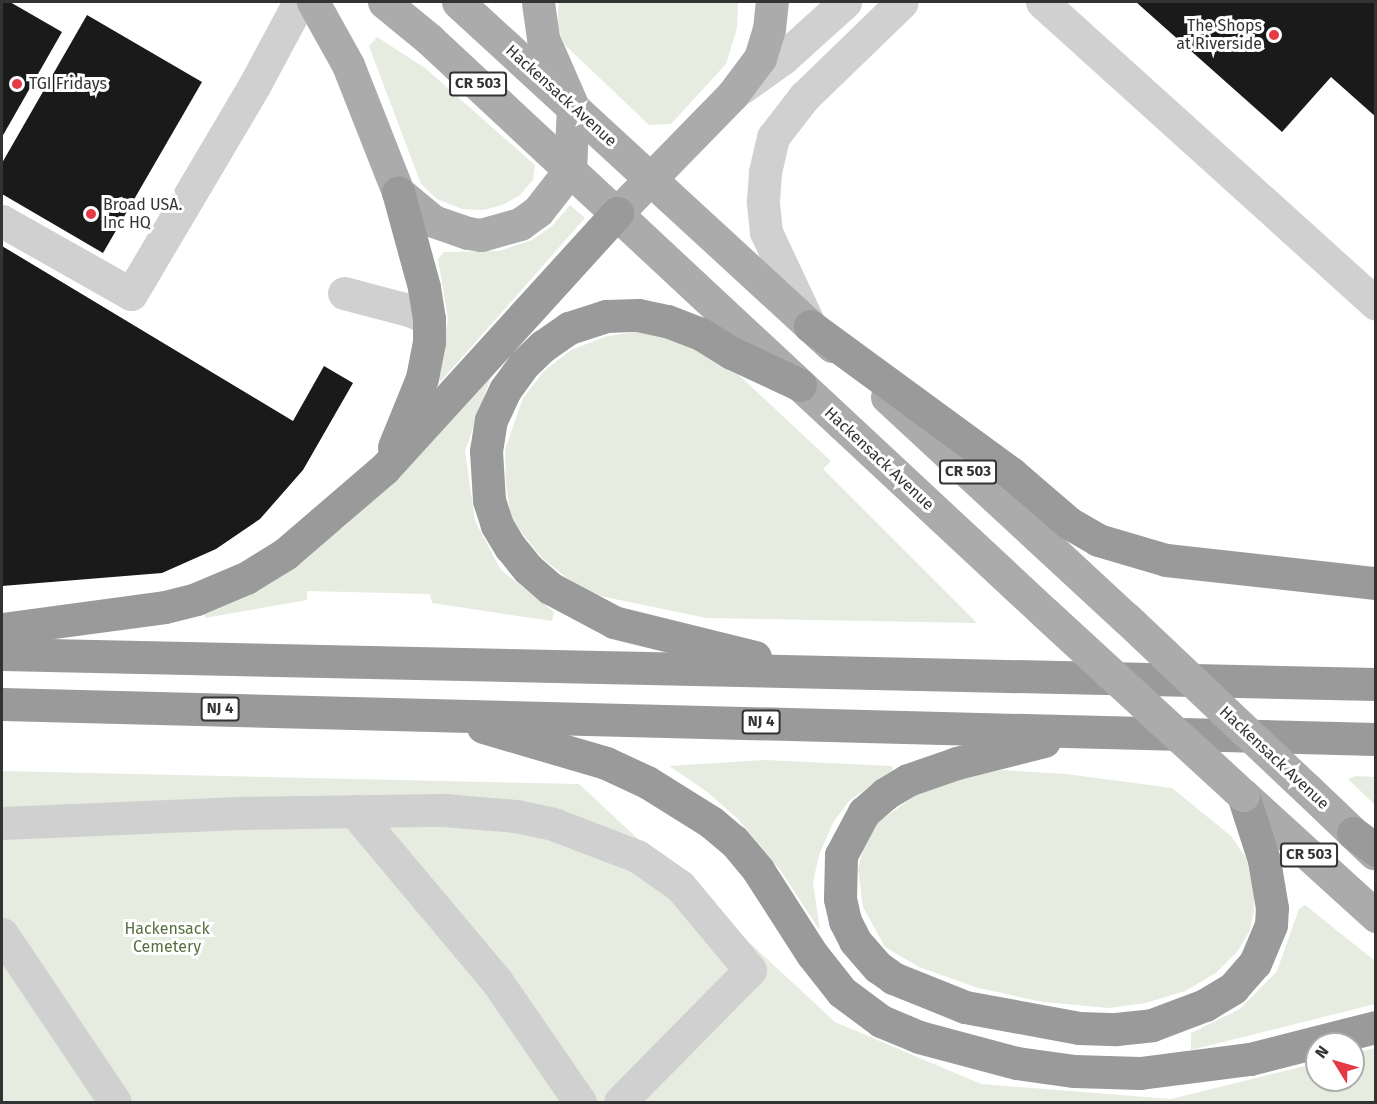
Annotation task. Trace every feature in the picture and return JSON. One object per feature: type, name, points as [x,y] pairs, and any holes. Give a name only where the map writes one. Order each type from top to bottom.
[{"type":"highway","points":[[385,468],[422,378],[429,342],[429,320],[424,287],[398,192]]},
{"type":"highway","points":[[2,629],[165,608],[246,578],[285,554],[385,468],[616,213]]},
{"type":"highway","points":[[800,386],[732,353],[701,334],[668,321],[638,315],[606,316],[569,328],[543,346],[523,365],[505,390],[491,420],[486,451],[486,477],[494,517],[510,547],[528,569],[558,593],[614,622],[690,639],[803,671]]},
{"type":"highway","points":[[810,326],[1012,474],[1070,523],[1098,540],[1129,551],[1177,562],[1376,583]]},
{"type":"highway","points":[[2,654],[1376,684]]},
{"type":"highway","name":"NJ 4","points":[[2,704],[1376,739]]},
{"type":"highway","points":[[438,714],[606,763],[687,805],[734,841],[752,863],[812,954],[842,992],[881,1021],[919,1037],[1017,1062],[1074,1071],[1140,1073],[1250,1059],[1376,1027]]},
{"type":"highway","points":[[1084,731],[957,763],[908,780],[885,794],[864,812],[841,855],[840,899],[845,921],[855,941],[878,967],[893,978],[965,1007],[1079,1028],[1116,1029],[1152,1025],[1204,1005],[1233,988],[1255,963],[1271,925],[1272,908],[1264,860],[1243,795]]},
{"type":"main road","points":[[313,2],[348,65],[398,192],[433,221],[468,233],[481,234],[520,224],[538,211],[570,170],[573,107],[543,38],[538,2]]},
{"type":"main road","name":"Hackensack Avenue","points":[[384,2],[429,39],[1045,613],[1376,916]]},
{"type":"main road","name":"Hackensack Avenue","points":[[458,2],[1126,618],[1368,846]]},
{"type":"main road","points":[[616,213],[733,94],[760,58],[769,29],[772,2]]},
{"type":"lane","points":[[2,221],[131,294],[254,86],[299,2]]},
{"type":"lane","points":[[733,94],[783,58],[845,2]]},
{"type":"lane","points":[[810,326],[766,232],[763,201],[765,172],[773,137],[804,97],[902,2]]},
{"type":"lane","points":[[1042,2],[1376,304]]},
{"type":"lane","points":[[344,292],[412,311],[429,320]]},
{"type":"lane","points":[[2,823],[245,813],[444,810],[516,816],[554,824],[636,856],[680,886],[750,970],[620,1102]]},
{"type":"lane","points":[[354,812],[495,980],[580,1102]]},
{"type":"lane","points":[[2,934],[115,1102]]},
{"type":"green space","points":[[559,2],[738,2],[737,28],[726,64],[671,124],[649,125],[565,45],[557,26]]},
{"type":"green space","points":[[377,37],[425,68],[535,165],[533,180],[519,196],[502,205],[483,210],[462,209],[437,199],[421,184],[369,46]]},
{"type":"green space","points":[[570,205],[585,218],[441,381],[437,378],[448,319],[438,259],[444,252],[499,251],[532,240],[552,226]]},
{"type":"green space","points":[[649,330],[680,339],[729,366],[831,461],[823,469],[977,623],[706,618],[586,593],[542,558],[511,519],[506,484],[505,450],[523,398],[544,371],[571,350],[607,336]]},
{"type":"green space","points":[[486,375],[490,380],[465,451],[475,521],[501,570],[554,612],[552,621],[432,603],[430,594],[307,591],[307,600],[205,618],[205,611],[282,575],[346,525]]},
{"type":"green space","points":[[765,760],[892,766],[893,770],[850,800],[834,821],[819,855],[813,882],[820,931],[781,871],[738,819],[706,791],[669,766]]},
{"type":"green space","points":[[1002,770],[1066,774],[1172,788],[1231,836],[1246,858],[1254,885],[1254,911],[1250,930],[1237,952],[1216,973],[1185,991],[1146,1003],[1109,1008],[1043,1002],[978,988],[919,967],[885,947],[863,907],[858,869],[864,846],[877,823],[936,781]]},
{"type":"green space","name":"Hackensack Cemetery","points":[[2,771],[579,784],[835,1022],[981,1084],[1171,1099],[1305,1066],[1305,1092],[1365,1092],[1365,1051],[1375,1048],[1375,1102],[2,1102]]},
{"type":"green space","points":[[1356,776],[1375,777],[1375,805],[1348,779]]},
{"type":"green space","points":[[1305,905],[1375,961],[1375,1004],[1191,1050],[1191,1033],[1240,1009],[1277,971],[1299,909]]},
{"type":"building","name":"TGI Fridays","points":[[2,2],[10,2],[62,32],[2,137]]},
{"type":"building","name":"The Shops at Riverside","points":[[1136,2],[1376,2],[1376,117],[1331,77],[1282,132]]},
{"type":"building","points":[[87,15],[202,82],[103,253],[2,194],[2,163]]},
{"type":"building","points":[[2,246],[293,421],[324,366],[353,383],[303,470],[260,519],[216,549],[162,573],[2,586]]},
{"type":"place","name":"The Shops at Riverside","points":[[1274,35]]},
{"type":"place","name":"TGI Fridays","points":[[17,84]]},
{"type":"place","name":"Broad USA. Inc HQ","points":[[91,214]]}]
